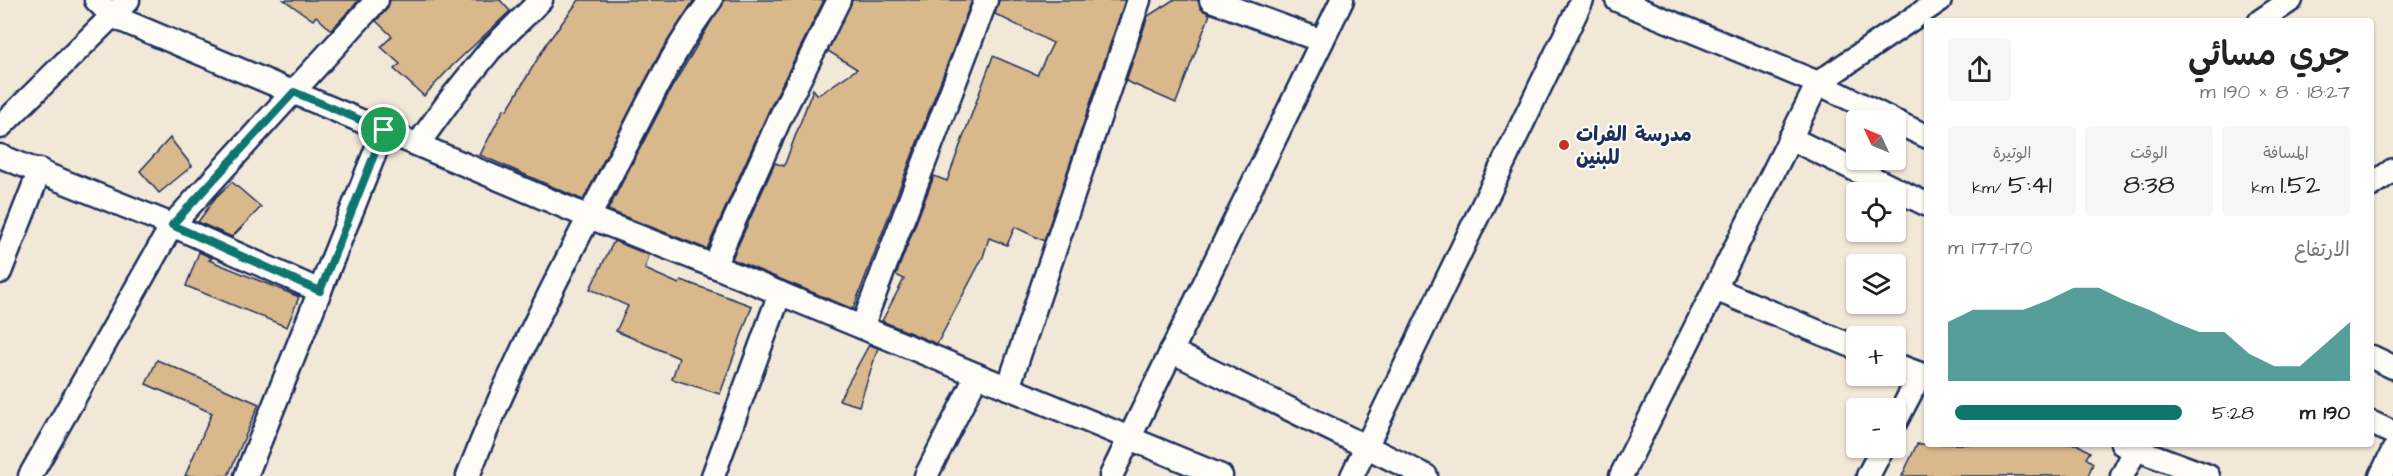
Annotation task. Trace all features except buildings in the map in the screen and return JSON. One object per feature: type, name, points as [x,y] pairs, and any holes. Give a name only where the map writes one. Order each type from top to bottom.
[{"type":"street","points":[[30,476],[172,225],[377,0]]},
{"type":"street","points":[[418,144],[490,50],[541,0]]},
{"type":"street","points":[[468,476],[533,331],[589,217],[686,32],[711,0]]},
{"type":"street","points":[[714,266],[781,116],[839,0]]},
{"type":"street","points":[[862,327],[986,0]]},
{"type":"street","points":[[1008,388],[1139,0]]},
{"type":"street","points":[[1210,0],[1322,41]]},
{"type":"street","points":[[1111,476],[1342,0]]},
{"type":"street","points":[[1352,476],[1582,0]]},
{"type":"street","points":[[1617,0],[1818,83],[1872,110]]},
{"type":"street","points":[[1621,476],[1818,83],[1940,0]]},
{"type":"street","points":[[2264,18],[2291,0]]},
{"type":"street","points":[[0,127],[112,5],[294,92],[589,217],[780,293],[1221,476]]},
{"type":"street","points":[[1906,127],[1924,135]]},
{"type":"street","points":[[246,476],[384,130]]},
{"type":"street","points":[[1790,138],[1924,203]]},
{"type":"street","points":[[0,156],[172,225],[320,291]]},
{"type":"street","points":[[0,272],[39,170]]},
{"type":"street","points":[[2374,184],[2393,170]]},
{"type":"street","points":[[1715,289],[1846,343]]},
{"type":"street","points":[[713,476],[780,293]]},
{"type":"street","points":[[1171,351],[1426,476]]},
{"type":"street","points":[[2374,358],[2393,367]]},
{"type":"street","points":[[1906,369],[1924,376],[1906,405]]},
{"type":"street","points":[[926,476],[977,375]]},
{"type":"street","points":[[2374,424],[2393,433]]},
{"type":"street","points":[[2122,476],[2129,447]]},
{"type":"street","points":[[2132,447],[2208,476]]},
{"type":"street","points":[[2381,476],[2393,451]]},
{"type":"street","points":[[1868,476],[1877,458]]},
{"type":"place","name":"مدرسة الفرات للبنين","points":[[1564,145]]},
{"type":"route","points":[[294,92],[384,130],[320,291],[172,225],[294,92]]}]
